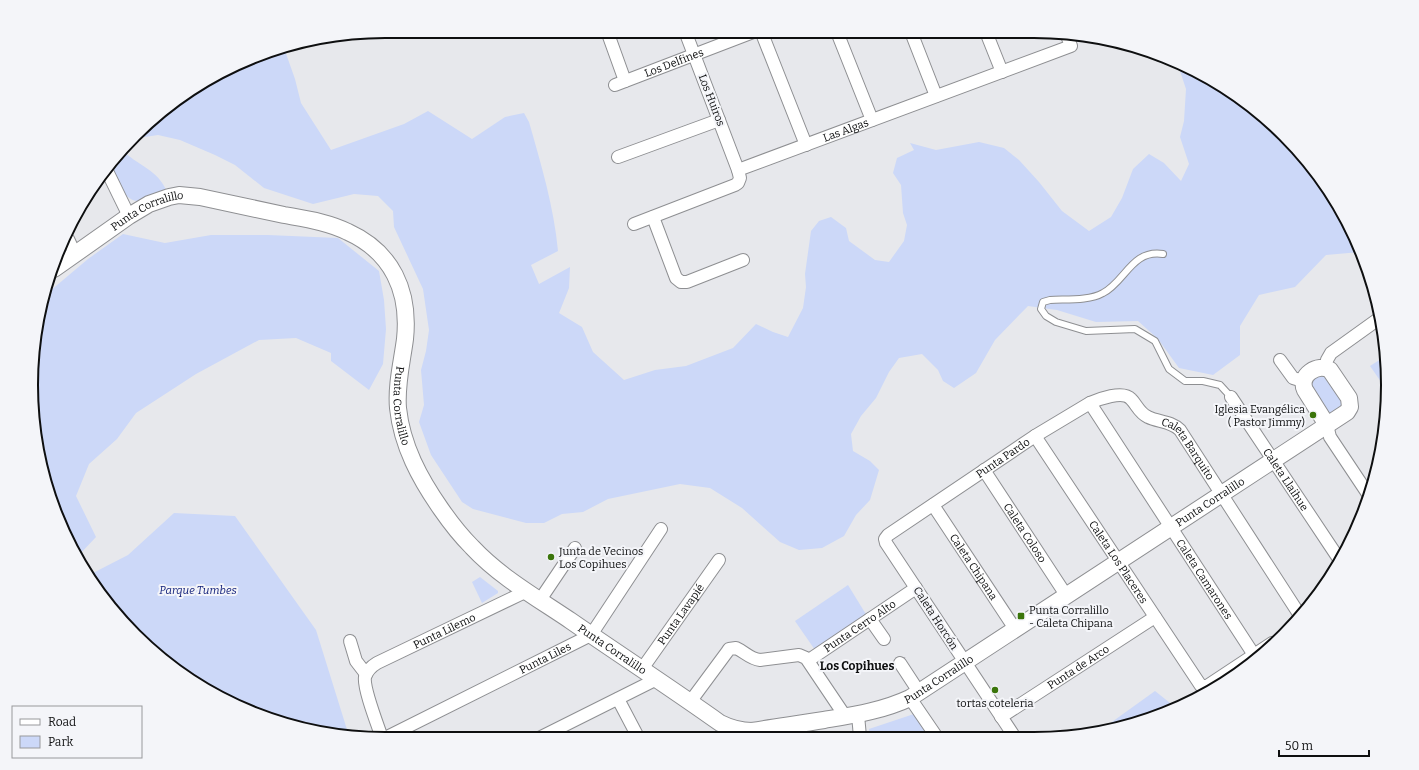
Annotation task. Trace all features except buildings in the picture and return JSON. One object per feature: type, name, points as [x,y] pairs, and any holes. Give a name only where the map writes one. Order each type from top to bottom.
[{"type":"street","name":"Los Delfines","points":[[609,38],[620,83],[738,38]]},
{"type":"street","name":"Los Huiros","points":[[688,38],[738,170]]},
{"type":"street","points":[[764,38],[806,145]]},
{"type":"street","points":[[840,38],[872,120]]},
{"type":"street","points":[[913,38],[936,96]]},
{"type":"street","points":[[988,38],[1002,72]]},
{"type":"street","name":"Las Algas","points":[[738,170],[1071,46],[1069,40]]},
{"type":"street","points":[[618,157],[719,120]]},
{"type":"street","points":[[634,224],[738,183],[740,178],[738,170]]},
{"type":"street","points":[[109,175],[129,216]]},
{"type":"street","name":"Punta Corralillo","points":[[59,266],[129,216],[149,204],[169,197],[190,196],[307,219],[334,226],[357,236],[376,249],[384,257],[396,275],[404,299],[406,324],[399,382],[398,408],[404,438],[415,467],[440,508],[473,548],[497,569],[720,723],[729,732],[736,730],[752,731],[851,716],[880,710],[895,705],[914,695],[1347,412],[1350,407],[1349,398],[1333,373],[1326,368]]},
{"type":"street","points":[[653,217],[676,278],[681,282],[687,282],[743,260]]},
{"type":"street","points":[[69,242],[75,254]]},
{"type":"street","points":[[1365,490],[1330,437],[1327,425],[1305,390],[1303,381],[1306,376],[1317,368],[1326,368],[1327,360],[1331,353],[1375,322]]},
{"type":"street","points":[[1280,360],[1293,378],[1303,381]]},
{"type":"street","name":"Punta Pardo","points":[[885,539],[888,535],[1035,436],[1090,403],[1107,397],[1123,395],[1128,396]]},
{"type":"street","name":"Caleta Barquito","points":[[1128,396],[1138,410],[1147,416],[1173,425],[1180,430],[1297,611]]},
{"type":"street","name":"Caleta Llaihue","points":[[1231,396],[1336,556]]},
{"type":"street","name":"Caleta Camarones","points":[[1090,403],[1253,654]]},
{"type":"street","name":"Caleta Los Placeres","points":[[1035,436],[1200,684],[1203,687],[1207,686],[1237,666]]},
{"type":"street","name":"Caleta Coloso","points":[[984,470],[1066,595]]},
{"type":"street","name":"Caleta Chipana","points":[[933,505],[1015,629]]},
{"type":"street","name":"Punta Liles","points":[[398,732],[591,635],[661,529]]},
{"type":"street","name":"Caleta Horcón","points":[[885,539],[886,543],[1011,732]]},
{"type":"street","points":[[540,600],[575,548]]},
{"type":"street","name":"Punta Lavapié","points":[[642,669],[719,560]]},
{"type":"street","name":"Punta Cerro Alto","points":[[809,660],[916,588]]},
{"type":"street","name":"Punta Lilemo","points":[[366,674],[371,667],[377,663],[527,591]]},
{"type":"street","name":"Punta de Arco","points":[[1001,717],[1155,617]]},
{"type":"street","points":[[870,619],[884,639]]},
{"type":"street","points":[[350,641],[356,661],[366,674],[365,685],[380,732]]},
{"type":"street","points":[[690,702],[729,649],[736,648],[756,660],[799,655],[804,656],[809,660],[851,716],[858,732]]},
{"type":"street","points":[[900,663],[914,695],[934,732]]},
{"type":"street","points":[[551,732],[657,679]]},
{"type":"street","points":[[618,699],[635,732]]},
{"type":"lane","points":[[1163,254],[1145,255],[1132,263],[1119,280],[1105,292],[1095,297],[1050,300],[1043,302],[1041,308],[1046,316],[1056,322],[1086,331],[1135,329],[1155,341],[1169,370],[1185,381],[1203,381],[1220,385],[1231,396]]},
{"type":"green space","points":[[286,53],[295,79],[301,103],[331,150],[404,124],[428,111],[472,139],[505,117],[524,113],[529,122],[546,186],[558,251],[531,265],[539,284],[570,267],[569,288],[559,313],[582,327],[593,352],[624,380],[655,370],[686,366],[733,348],[756,324],[788,337],[803,308],[806,287],[805,274],[811,231],[819,221],[831,217],[846,228],[849,241],[875,260],[889,262],[904,241],[907,225],[903,213],[901,185],[893,173],[897,158],[914,150],[910,143],[936,150],[979,142],[1004,148],[1019,160],[1062,211],[1089,231],[1111,217],[1122,198],[1133,169],[1149,154],[1164,163],[1181,181],[1189,164],[1180,137],[1184,121],[1186,89],[1180,70],[1208,84],[1227,96],[1263,124],[1295,156],[1323,192],[1355,252],[1326,255],[1295,287],[1259,295],[1240,326],[1240,355],[1213,375],[1179,368],[1158,339],[1138,321],[1096,322],[1057,310],[1028,306],[995,340],[976,373],[954,388],[943,381],[938,370],[922,354],[899,358],[889,372],[876,398],[861,416],[851,434],[853,451],[870,461],[879,470],[870,500],[856,515],[844,536],[822,548],[799,550],[780,542],[742,508],[710,488],[680,484],[608,499],[583,512],[562,514],[544,523],[526,523],[473,509],[462,502],[431,455],[419,422],[424,405],[421,370],[429,330],[423,289],[394,227],[393,211],[378,196],[354,194],[313,204],[264,188],[235,165],[215,155],[180,140],[158,135],[143,137],[156,124],[192,96],[211,84],[252,64]]},
{"type":"green space","points":[[126,154],[154,174],[167,192],[148,199],[137,201],[127,196],[117,182],[113,171]]},
{"type":"green space","points":[[123,234],[165,243],[211,235],[268,235],[338,238],[379,271],[384,300],[386,329],[383,364],[369,390],[331,361],[331,353],[296,338],[259,340],[196,374],[136,413],[117,439],[89,464],[76,496],[96,537],[81,553],[64,518],[50,475],[41,430],[38,385],[41,340],[51,290],[88,259]]},
{"type":"green space","points":[[1380,360],[1381,382],[1370,366]]},
{"type":"green space","points":[[1320,375],[1327,375],[1342,399],[1342,406],[1331,413],[1326,410],[1310,385],[1314,379]]},
{"type":"green space","name":"Parque Tumbes","points":[[174,513],[235,516],[316,630],[347,730],[295,720],[252,706],[211,686],[192,674],[156,646],[124,614],[93,573],[128,555]]},
{"type":"green space","points":[[480,577],[498,591],[498,593],[482,603],[472,582]]},
{"type":"green space","points":[[848,585],[867,616],[815,650],[795,621]]},
{"type":"green space","points":[[1155,691],[1171,704],[1146,714],[1110,723]]},
{"type":"green space","points":[[914,714],[927,732],[869,732],[869,729]]},
{"type":"place","name":"Iglesia Evangélica ( Pastor Jimmy)","points":[[1313,415]]},
{"type":"place","name":"Junta de Vecinos Los Copihues","points":[[551,557]]},
{"type":"place","name":"Punta Corralillo - Caleta Chipana","points":[[1021,616]]},
{"type":"place","name":"tortas coteleria","points":[[995,690]]},
{"type":"district","name":"Los Copihues","points":[[857,666]]}]
